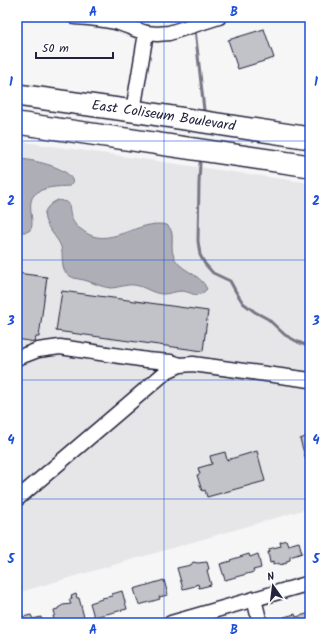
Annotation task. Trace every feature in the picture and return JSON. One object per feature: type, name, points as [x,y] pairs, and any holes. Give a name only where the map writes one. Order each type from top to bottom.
[{"type":"highway","name":"East Coliseum Boulevard","points":[[17,95],[310,138]]},
{"type":"highway","name":"East Coliseum Boulevard","points":[[17,123],[310,166]]},
{"type":"street","points":[[75,17],[100,19],[157,34],[170,33],[219,17]]},
{"type":"street","points":[[133,111],[146,32]]},
{"type":"street","points":[[17,358],[38,350],[60,347],[147,360],[171,362],[180,365]]},
{"type":"street","points":[[17,499],[167,371],[180,365],[193,364],[310,380]]},
{"type":"street","points":[[171,623],[310,583]]},
{"type":"street","points":[[254,599],[260,623]]},
{"type":"shaded area","points":[[17,141],[310,183],[310,508],[17,593]]},
{"type":"shaded area","points":[[22,159],[43,163],[59,169],[71,177],[73,183],[70,186],[46,188],[34,195],[31,201],[32,226],[30,230],[25,232],[17,231],[17,160]]},
{"type":"shaded area","points":[[58,200],[69,204],[73,222],[77,227],[92,236],[102,238],[145,226],[156,224],[167,225],[171,231],[172,250],[175,260],[204,283],[207,289],[197,295],[182,291],[159,294],[134,285],[113,288],[100,286],[68,275],[65,272],[63,264],[61,247],[49,228],[45,217],[45,212],[48,207]]},
{"type":"building","points":[[264,29],[274,58],[238,69],[228,40]]},
{"type":"building","points":[[17,273],[47,277],[39,337],[36,337],[35,342],[17,339]]},
{"type":"building","points":[[62,291],[208,311],[203,351],[56,331]]},
{"type":"building","points":[[310,427],[310,474],[300,439],[308,436],[306,428]]},
{"type":"building","points":[[257,451],[265,481],[207,497],[205,490],[202,491],[197,475],[200,474],[198,468],[212,464],[210,456],[225,452],[227,460]]},
{"type":"building","points":[[286,540],[288,545],[299,542],[302,553],[290,557],[290,560],[287,561],[287,563],[273,565],[273,562],[270,563],[268,552],[270,552],[269,549],[281,546],[280,542]]},
{"type":"building","points":[[249,554],[250,557],[258,554],[261,568],[253,570],[254,572],[225,580],[220,564]]},
{"type":"building","points":[[193,562],[207,562],[209,569],[207,570],[211,585],[199,588],[198,584],[183,589],[177,568],[191,565]]},
{"type":"building","points":[[164,580],[168,595],[139,605],[134,589]]},
{"type":"building","points":[[122,591],[127,609],[94,617],[90,603]]},
{"type":"building","points":[[76,594],[77,598],[79,598],[85,621],[77,623],[55,623],[53,616],[55,615],[54,610],[63,605],[71,604],[69,600],[72,599],[71,596]]},
{"type":"building","points":[[22,611],[23,617],[31,615],[33,619],[41,617],[43,623],[17,623],[17,612]]},
{"type":"building","points":[[310,613],[310,623],[286,623],[284,617],[295,614],[296,617]]},
{"type":"waterway","points":[[195,29],[204,110]]},
{"type":"waterway","points":[[200,163],[198,241],[200,255],[205,264],[213,273],[230,281],[243,303],[268,319],[285,335],[310,347]]}]
